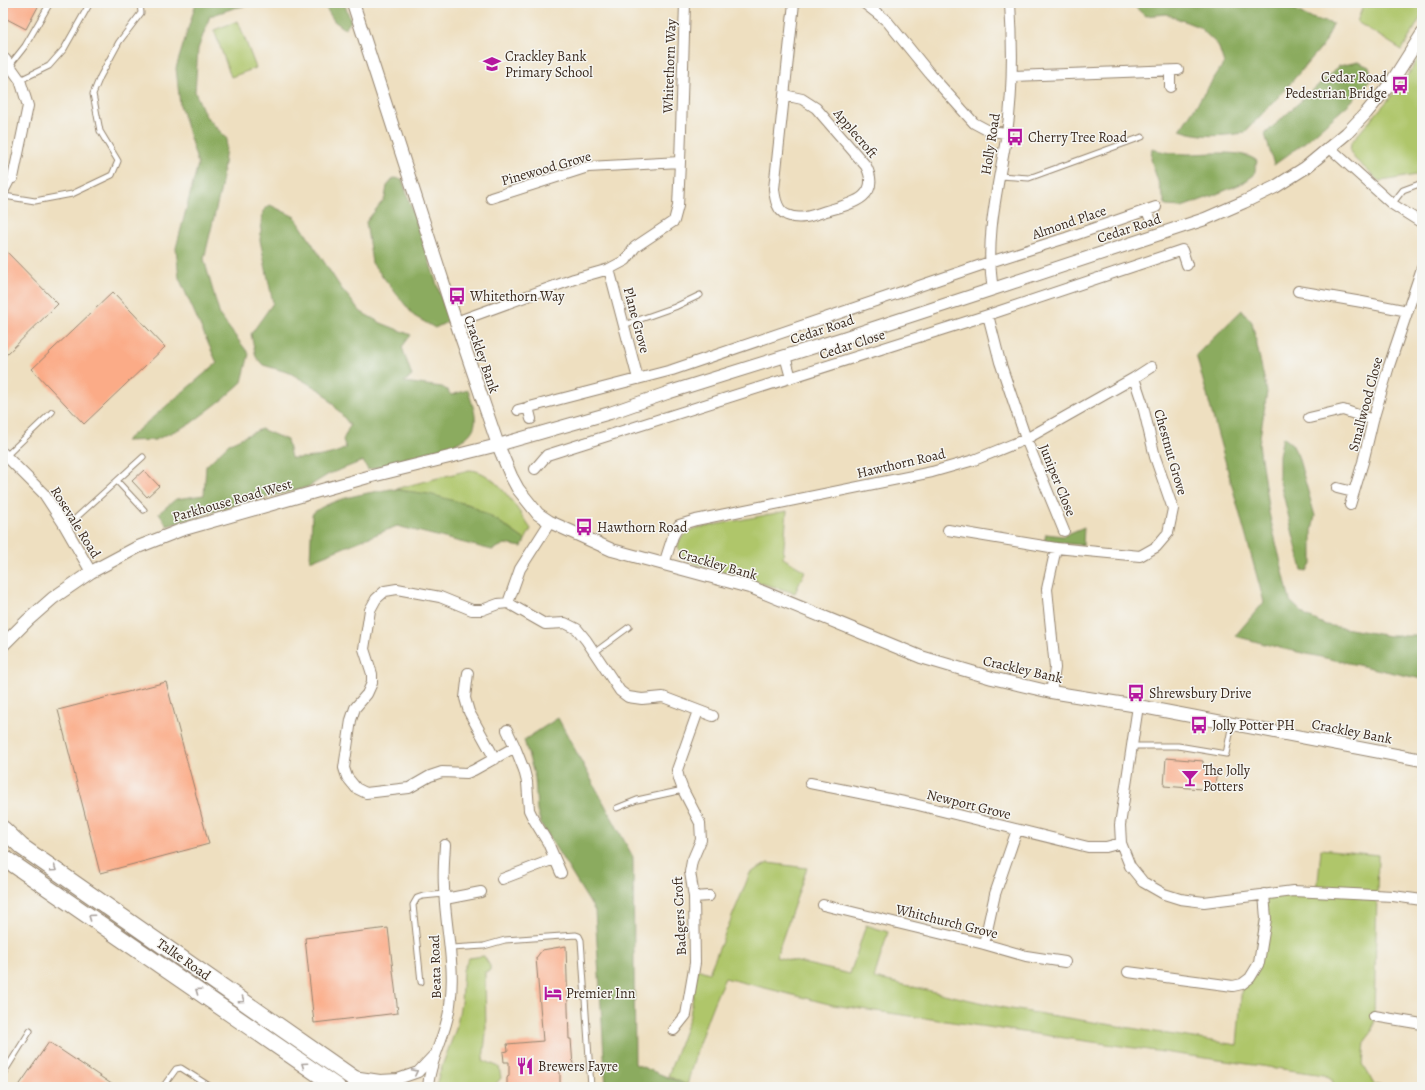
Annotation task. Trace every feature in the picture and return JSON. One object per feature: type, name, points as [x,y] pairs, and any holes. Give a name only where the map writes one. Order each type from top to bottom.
[{"type":"highway","name":"Talke Road","points":[[3,830],[22,847],[366,1087]]},
{"type":"highway","name":"Talke Road","points":[[3,857],[336,1087]]},
{"type":"street","name":"Crackley Bank","points":[[353,3],[456,322],[498,445],[518,489],[538,514],[550,522],[612,550],[753,588],[921,657],[992,678],[1051,692],[1138,706],[1422,760]]},
{"type":"street","name":"Whitethorn Way","points":[[456,322],[574,279],[609,269],[626,260],[636,247],[674,221],[678,206],[685,3]]},
{"type":"street","name":"Applecroft","points":[[784,95],[802,99],[816,108],[866,166],[871,175],[870,187],[863,198],[852,204],[802,218],[787,215],[775,203],[774,190],[784,95],[794,3]]},
{"type":"street","points":[[864,3],[887,22],[974,123],[989,131],[1007,133]]},
{"type":"street","name":"Holly Road","points":[[993,289],[990,272],[991,229],[1007,133],[1013,76],[1010,3]]},
{"type":"street","name":"Cedar Road","points":[[498,445],[610,413],[670,392],[993,289],[1205,219],[1244,202],[1305,168],[1330,148],[1366,113],[1391,83],[1422,34]]},
{"type":"street","points":[[6,62],[20,80],[28,106],[12,178]]},
{"type":"street","points":[[1013,76],[1174,71],[1170,87]]},
{"type":"street","points":[[1330,148],[1392,204],[1422,223]]},
{"type":"street","name":"Pinewood Grove","points":[[491,198],[588,167],[680,162]]},
{"type":"street","name":"Almond Place","points":[[990,262],[1066,238],[1152,208],[1151,221]]},
{"type":"street","name":"Cedar Close","points":[[535,468],[547,455],[988,315],[1182,250],[1187,265]]},
{"type":"street","name":"Cedar Road","points":[[531,419],[523,409],[672,370],[990,262]]},
{"type":"street","name":"Smallwood Close","points":[[1350,505],[1389,366],[1422,268]]},
{"type":"street","name":"Plane Grove","points":[[609,269],[638,379]]},
{"type":"street","points":[[1298,292],[1408,311]]},
{"type":"street","points":[[988,315],[1000,362],[1026,439]]},
{"type":"street","name":"Cedar Road","points":[[785,356],[791,378]]},
{"type":"street","name":"Hawthorn Road","points":[[664,564],[673,536],[679,525],[696,520],[932,472],[974,460],[1026,439],[1151,367]]},
{"type":"street","name":"Chestnut Grove","points":[[948,530],[1056,548],[1140,556],[1156,547],[1168,533],[1173,509],[1155,457],[1142,402],[1134,378]]},
{"type":"street","points":[[1309,418],[1343,410],[1373,420]]},
{"type":"street","name":"Juniper Close","points":[[1026,439],[1056,521],[1064,531]]},
{"type":"street","name":"Parkhouse Road West","points":[[3,645],[53,598],[91,572],[138,547],[181,530],[354,481],[498,445]]},
{"type":"street","name":"Rosevale Road","points":[[5,454],[44,494],[66,527],[91,572]]},
{"type":"street","points":[[1337,488],[1353,492]]},
{"type":"street","points":[[508,603],[520,568],[550,522]]},
{"type":"street","points":[[1051,692],[1055,668],[1047,589],[1056,548]]},
{"type":"street","points":[[514,747],[495,759],[467,773],[442,772],[430,776],[408,788],[366,793],[356,788],[347,777],[344,768],[351,720],[355,708],[367,694],[372,684],[372,674],[364,649],[370,610],[376,599],[385,591],[397,589],[440,597],[472,610],[482,610],[498,604],[508,603],[545,624],[565,623],[571,625],[577,629],[595,652],[620,690],[628,697],[642,699],[663,697],[713,716]]},
{"type":"street","points":[[468,673],[465,698],[469,712],[495,759]]},
{"type":"street","points":[[1138,706],[1120,825],[1121,843],[1130,866],[1143,882],[1164,894],[1180,899],[1204,902],[1293,891],[1393,896],[1422,900]]},
{"type":"street","name":"Badgers Croft","points":[[674,1030],[686,1015],[695,963],[694,897],[690,872],[692,861],[701,840],[700,823],[683,790],[679,779],[678,770],[698,711]]},
{"type":"street","points":[[507,730],[524,770],[527,782],[529,810],[548,843],[561,873]]},
{"type":"street","name":"Newport Grove","points":[[810,783],[914,804],[1088,847],[1106,847],[1121,843]]},
{"type":"street","points":[[984,944],[996,894],[1017,830]]},
{"type":"street","name":"Beata Road","points":[[428,1087],[429,1074],[445,1028],[450,1006],[452,984],[451,948],[444,896],[445,845]]},
{"type":"street","points":[[502,879],[554,859]]},
{"type":"street","points":[[444,896],[481,892]]},
{"type":"street","points":[[1128,972],[1233,986],[1242,984],[1250,978],[1259,963],[1266,919],[1264,894]]},
{"type":"street","points":[[694,897],[709,896]]},
{"type":"street","name":"Whitchurch Grove","points":[[823,905],[984,944],[1026,956],[1065,962]]},
{"type":"street","points":[[1374,1016],[1422,1024]]},
{"type":"street","name":"Beata Road","points":[[350,1075],[380,1080],[398,1079],[418,1072],[435,1055]]},
{"type":"lane","points":[[6,62],[25,46],[50,3]]},
{"type":"lane","points":[[20,80],[48,66],[64,49],[90,3]]},
{"type":"lane","points":[[12,178],[3,196],[35,201],[72,194],[112,175],[118,161],[100,131],[93,94],[100,77],[119,42],[141,13],[140,3]]},
{"type":"lane","points":[[999,176],[1028,178],[1142,137]]},
{"type":"lane","points":[[1392,204],[1403,190],[1422,183]]},
{"type":"lane","points":[[624,325],[675,307],[700,294]]},
{"type":"lane","points":[[5,454],[52,412]]},
{"type":"lane","points":[[66,527],[144,457]]},
{"type":"lane","points":[[117,481],[144,510]]},
{"type":"lane","points":[[595,652],[630,627]]},
{"type":"lane","points":[[1132,746],[1178,746],[1226,754],[1232,724]]},
{"type":"lane","points":[[617,808],[637,800],[683,790]]},
{"type":"lane","points":[[421,982],[412,905],[417,898],[423,896],[444,896]]},
{"type":"lane","points":[[451,948],[484,946],[505,940],[576,934],[579,936],[581,940],[591,1087]]},
{"type":"lane","points":[[3,1074],[30,1031]]},
{"type":"lane","points":[[164,1087],[176,1069],[181,1068],[210,1087]]},
{"type":"green space","points":[[196,3],[260,3],[234,8],[210,16],[198,49],[195,92],[205,115],[227,139],[221,188],[204,259],[220,316],[249,354],[242,382],[223,399],[190,424],[155,440],[125,441],[217,363],[179,278],[176,248],[198,164],[180,105],[176,68]]},
{"type":"green space","points":[[323,3],[344,3],[351,21],[345,29],[334,21]]},
{"type":"green space","points":[[1131,3],[1284,3],[1308,17],[1333,24],[1325,43],[1281,94],[1244,133],[1204,135],[1188,133],[1180,130],[1224,63],[1218,45],[1199,27],[1166,14],[1145,16]]},
{"type":"green space","points":[[1364,3],[1422,3],[1422,15],[1402,50],[1357,22]]},
{"type":"green space","points":[[238,21],[256,68],[231,77],[214,30]]},
{"type":"green space","points":[[1422,51],[1422,174],[1379,181],[1354,158],[1350,151],[1351,143],[1398,88],[1415,64]]},
{"type":"green space","points":[[1358,62],[1369,67],[1373,77],[1350,103],[1305,142],[1274,165],[1265,134],[1339,66]]},
{"type":"green space","points":[[1152,149],[1183,154],[1214,153],[1243,155],[1251,157],[1257,161],[1254,175],[1243,183],[1182,207],[1166,206],[1151,160]]},
{"type":"green space","points":[[394,178],[402,179],[449,321],[435,328],[414,316],[372,263],[366,222],[385,198],[387,186]]},
{"type":"green space","points":[[270,205],[295,217],[341,288],[361,312],[381,323],[411,335],[402,347],[412,376],[404,382],[442,387],[451,395],[468,390],[475,414],[474,426],[466,438],[457,443],[368,470],[363,461],[329,474],[308,487],[235,505],[167,526],[159,513],[176,499],[204,495],[206,466],[230,443],[261,429],[287,440],[291,458],[319,456],[346,448],[343,440],[350,425],[323,392],[290,373],[263,365],[256,357],[251,334],[273,303],[260,240],[263,211]]},
{"type":"green space","points":[[1242,310],[1252,322],[1267,392],[1259,444],[1269,513],[1290,601],[1306,616],[1326,625],[1390,636],[1422,636],[1422,679],[1284,649],[1235,636],[1264,602],[1196,355]]},
{"type":"green space","points":[[1283,437],[1292,444],[1298,456],[1315,516],[1312,531],[1312,563],[1307,571],[1302,570],[1279,478],[1279,455]]},
{"type":"green space","points":[[469,470],[488,476],[512,502],[531,529],[525,540],[498,521],[470,505],[395,489]]},
{"type":"green space","points":[[391,489],[429,494],[470,505],[498,521],[525,540],[522,547],[505,544],[492,550],[397,526],[310,561],[312,514],[320,508],[339,500],[361,494]]},
{"type":"green space","points":[[787,511],[783,558],[805,571],[795,593],[696,564],[685,558],[679,549],[679,541],[693,529]]},
{"type":"green space","points":[[1084,527],[1083,545],[1044,542],[1046,534],[1063,536]]},
{"type":"green space","points":[[558,718],[633,857],[635,1064],[687,1085],[686,1087],[606,1087],[595,911],[541,824],[537,810],[535,778],[524,740]]},
{"type":"green space","points":[[1321,849],[1378,855],[1374,1016],[1372,1032],[1365,1041],[1363,1065],[1375,1085],[1392,1087],[1335,1087],[1332,1080],[1324,1075],[833,1005],[725,978],[703,1030],[687,1085],[668,1076],[690,1016],[697,969],[709,973],[750,873],[768,863],[807,868],[776,957],[850,974],[866,925],[888,932],[874,978],[1005,1008],[1237,1045],[1242,984],[1254,972],[1264,894],[1317,892]]},
{"type":"green space","points":[[484,956],[490,966],[490,971],[485,972],[486,1033],[483,1060],[499,1067],[501,1078],[493,1087],[436,1087],[439,1074],[456,1029],[461,1003],[463,970],[469,958]]},
{"type":"building","points":[[3,3],[40,3],[26,29],[3,17]]},
{"type":"building","points":[[3,248],[58,304],[3,358]]},
{"type":"building","points":[[113,292],[165,347],[84,424],[32,369]]},
{"type":"building","points":[[144,470],[159,486],[147,497],[132,481]]},
{"type":"building","points":[[166,682],[209,844],[100,873],[58,710]]},
{"type":"building","name":"The Jolly Potters","points":[[1166,758],[1203,761],[1203,769],[1217,771],[1214,790],[1164,786]]},
{"type":"building","points":[[388,928],[398,1013],[314,1023],[305,938]]},
{"type":"building","name":"Premier Inn","points":[[566,946],[569,1039],[571,1039],[573,1066],[560,1068],[560,1087],[511,1087],[507,1084],[509,1062],[504,1062],[503,1052],[508,1051],[507,1044],[543,1041],[536,958],[542,950]]},
{"type":"building","points":[[49,1042],[116,1087],[18,1087]]},
{"type":"place","name":"Crackley Bank Primary School","points":[[492,64]]},
{"type":"place","name":"Cedar Road Pedestrian Bridge","points":[[1400,85]]},
{"type":"place","name":"Cherry Tree Road","points":[[1015,137]]},
{"type":"place","name":"Whitethorn Way","points":[[457,296]]},
{"type":"place","name":"Hawthorn Road","points":[[584,527]]},
{"type":"place","name":"Shrewsbury Drive","points":[[1136,693]]},
{"type":"place","name":"Jolly Potter PH","points":[[1199,725]]},
{"type":"place","name":"The Jolly Potters","points":[[1190,778]]},
{"type":"place","name":"Premier Inn","points":[[553,993]]},
{"type":"place","name":"Brewers Fayre","points":[[525,1066]]}]
